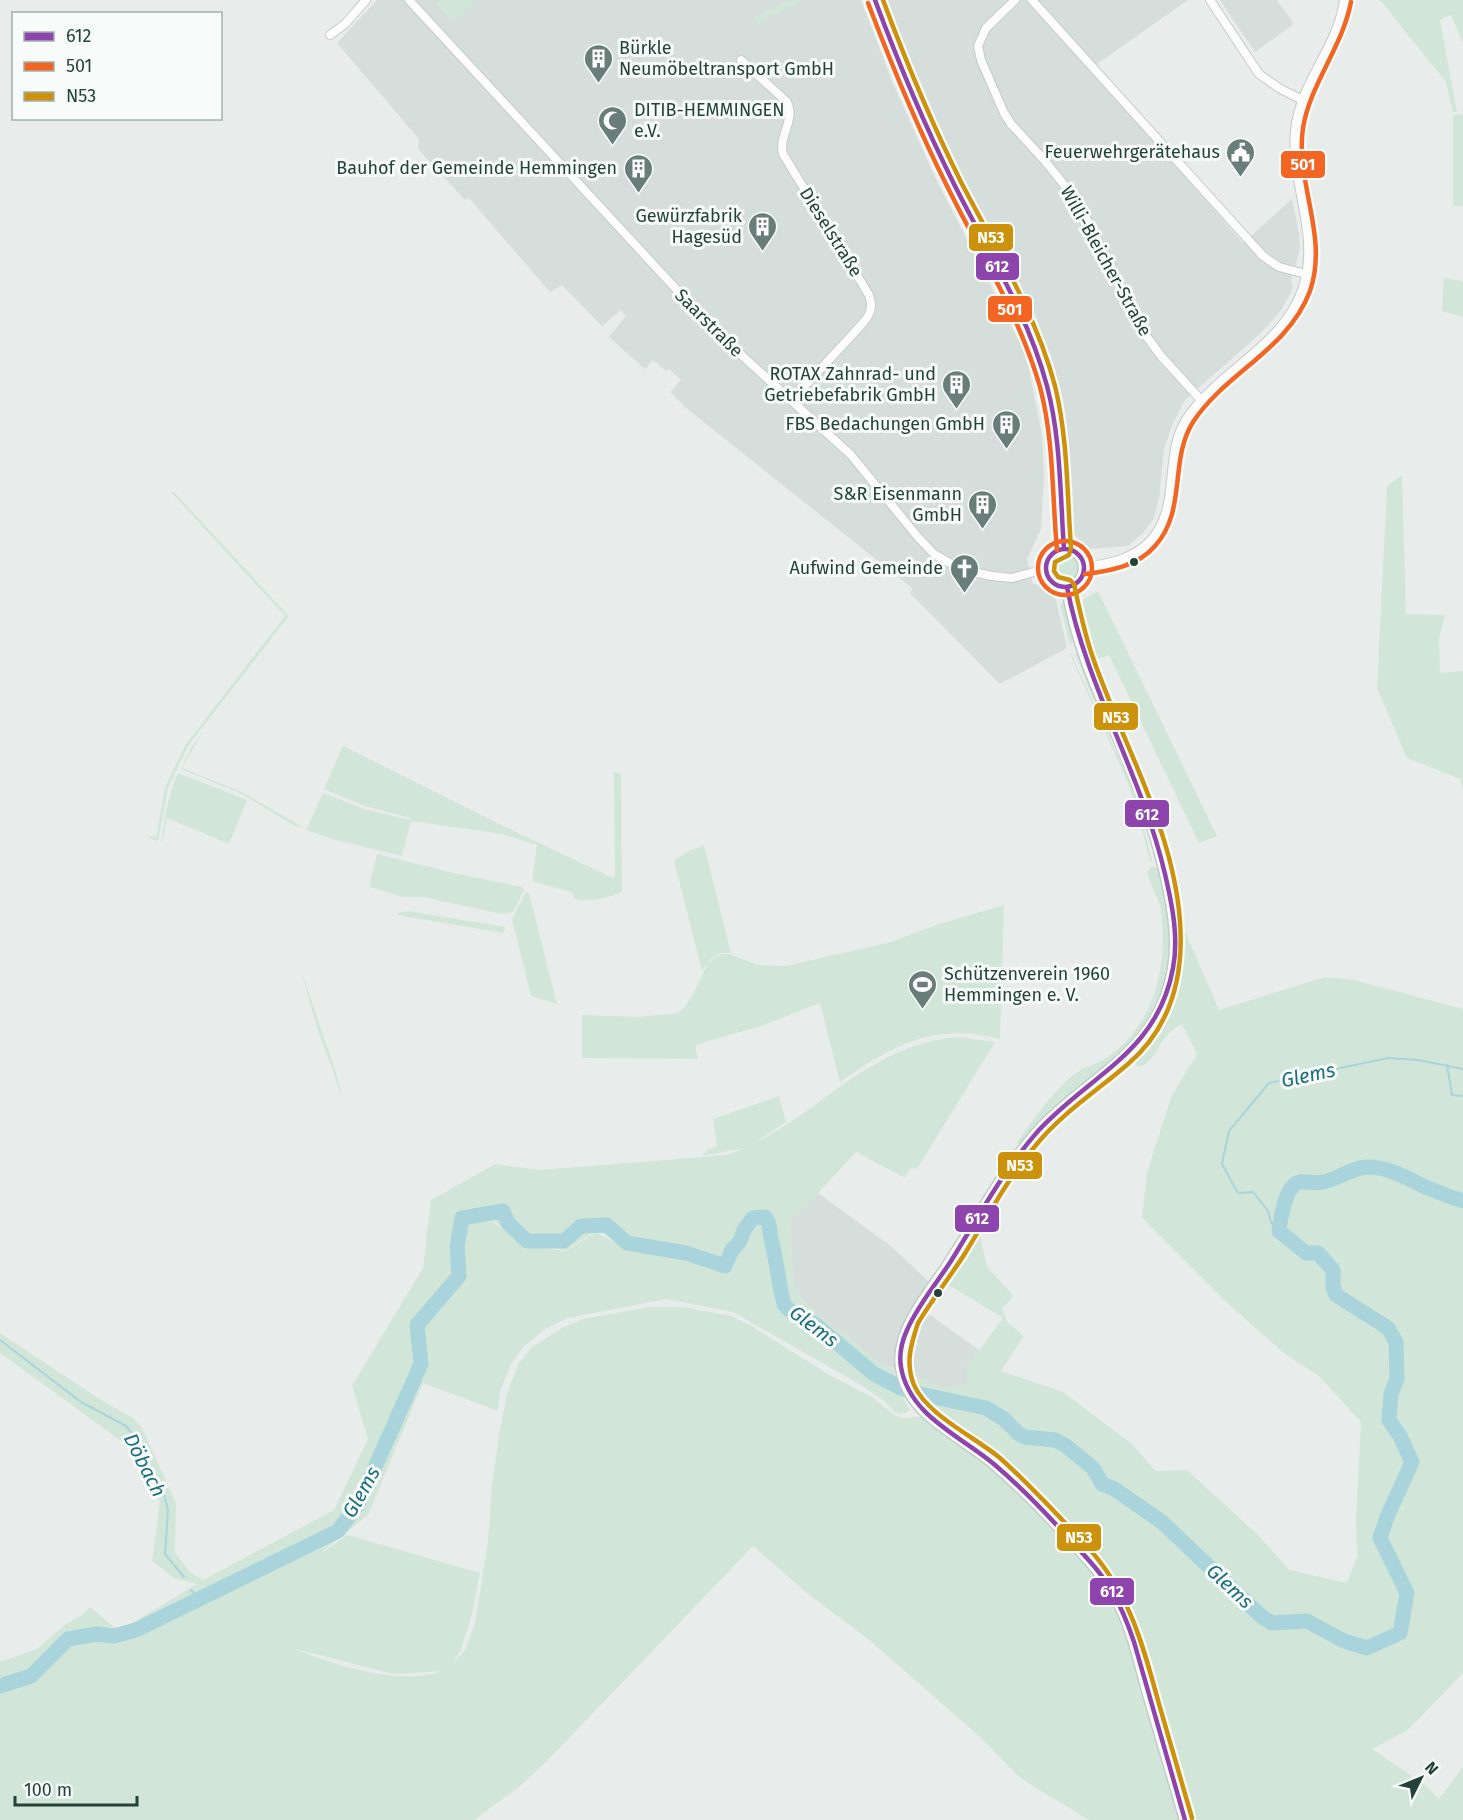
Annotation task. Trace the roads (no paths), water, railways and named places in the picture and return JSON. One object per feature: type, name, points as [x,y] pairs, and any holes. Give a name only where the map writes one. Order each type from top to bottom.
[{"type":"street","points":[[330,35],[345,24],[366,0]]},
{"type":"street","name":"Saarstraße","points":[[409,0],[713,329],[853,457],[917,536],[942,560],[960,569],[1012,578],[1045,569]]},
{"type":"street","points":[[875,0],[934,141],[1008,288],[1038,359],[1047,387],[1055,428],[1064,549]]},
{"type":"street","name":"Willi-Bleicher-Straße","points":[[1015,0],[983,31],[979,42],[979,54],[1007,118],[1052,168],[1079,206],[1144,333],[1201,400]]},
{"type":"street","points":[[1032,0],[1263,256],[1279,267],[1306,274]]},
{"type":"street","points":[[1210,0],[1259,74],[1278,88],[1302,99]]},
{"type":"street","points":[[1084,567],[1110,563],[1132,555],[1146,545],[1156,533],[1168,507],[1175,443],[1186,419],[1201,400],[1284,323],[1299,298],[1306,274],[1309,249],[1308,230],[1294,149],[1297,115],[1302,99],[1339,27],[1344,0]]},
{"type":"street","name":"Dieselstraße","points":[[741,60],[788,102],[791,109],[782,145],[783,154],[869,295],[871,302],[868,317],[792,400]]},
{"type":"street","points":[[1064,549],[1078,554],[1084,567],[1079,580],[1067,587],[1057,586],[1051,582],[1045,569],[1050,555],[1064,549]]},
{"type":"street","points":[[1067,587],[1070,608],[1084,655],[1145,803],[1162,860],[1174,926],[1171,981],[1159,1014],[1143,1038],[1125,1058],[1054,1115],[1015,1159],[920,1306],[906,1332],[900,1359],[903,1378],[915,1402],[928,1416],[998,1467],[1074,1543],[1102,1576],[1115,1596],[1129,1628],[1185,1820]]},
{"type":"waterway","name":"Glems","points":[[1279,1231],[1271,1222],[1268,1211],[1253,1192],[1238,1193],[1222,1164],[1229,1131],[1269,1083],[1388,1058],[1418,1060],[1463,1069]]},
{"type":"waterway","points":[[1447,1065],[1452,1095],[1463,1096]]},
{"type":"waterway","name":"Glems","points":[[0,1686],[31,1676],[68,1639],[97,1634],[114,1636],[136,1630],[338,1531],[359,1503],[421,1364],[417,1325],[459,1276],[457,1246],[462,1218],[503,1211],[508,1223],[527,1241],[564,1241],[581,1226],[607,1225],[627,1243],[686,1253],[725,1266],[732,1250],[753,1218],[765,1217],[769,1224],[784,1304],[789,1310],[816,1325],[874,1374],[901,1388],[920,1394],[986,1408],[1004,1419],[1025,1437],[1055,1440],[1065,1445],[1093,1468],[1102,1484],[1113,1488],[1162,1522],[1262,1617],[1272,1623],[1307,1621],[1344,1641],[1367,1648],[1400,1633],[1407,1593],[1380,1538],[1412,1462],[1400,1436],[1389,1420],[1391,1394],[1397,1379],[1396,1342],[1388,1328],[1336,1295],[1333,1287],[1333,1270],[1318,1253],[1306,1253],[1279,1231],[1282,1211],[1287,1195],[1295,1184],[1323,1182],[1355,1169],[1367,1167],[1391,1171],[1463,1201]]},
{"type":"waterway","name":"Döbach","points":[[0,1340],[81,1402],[126,1426],[136,1438],[165,1498],[168,1510],[165,1554],[184,1577]]},
{"type":"waterway","name":"Döbach","points":[[191,1590],[199,1599]]},
{"type":"place","name":"Bürkle Neumöbeltransport GmbH","points":[[598,84]]},
{"type":"place","name":"DITIB-HEMMINGEN e.V.","points":[[613,146]]},
{"type":"place","name":"Feuerwehrgerätehaus","points":[[1241,178]]},
{"type":"place","name":"Bauhof der Gemeinde Hemmingen","points":[[638,194]]},
{"type":"place","name":"Gewürzfabrik Hagesüd","points":[[763,252]]},
{"type":"place","name":"ROTAX Zahnrad- und Getriebefabrik GmbH","points":[[957,410]]},
{"type":"place","name":"FBS Bedachungen GmbH","points":[[1006,450]]},
{"type":"place","name":"S&R Eisenmann GmbH","points":[[983,530]]},
{"type":"place","name":"Aufwind Gemeinde","points":[[964,594]]},
{"type":"place","name":"Schützenverein 1960 Hemmingen e. V.","points":[[923,1010]]}]
